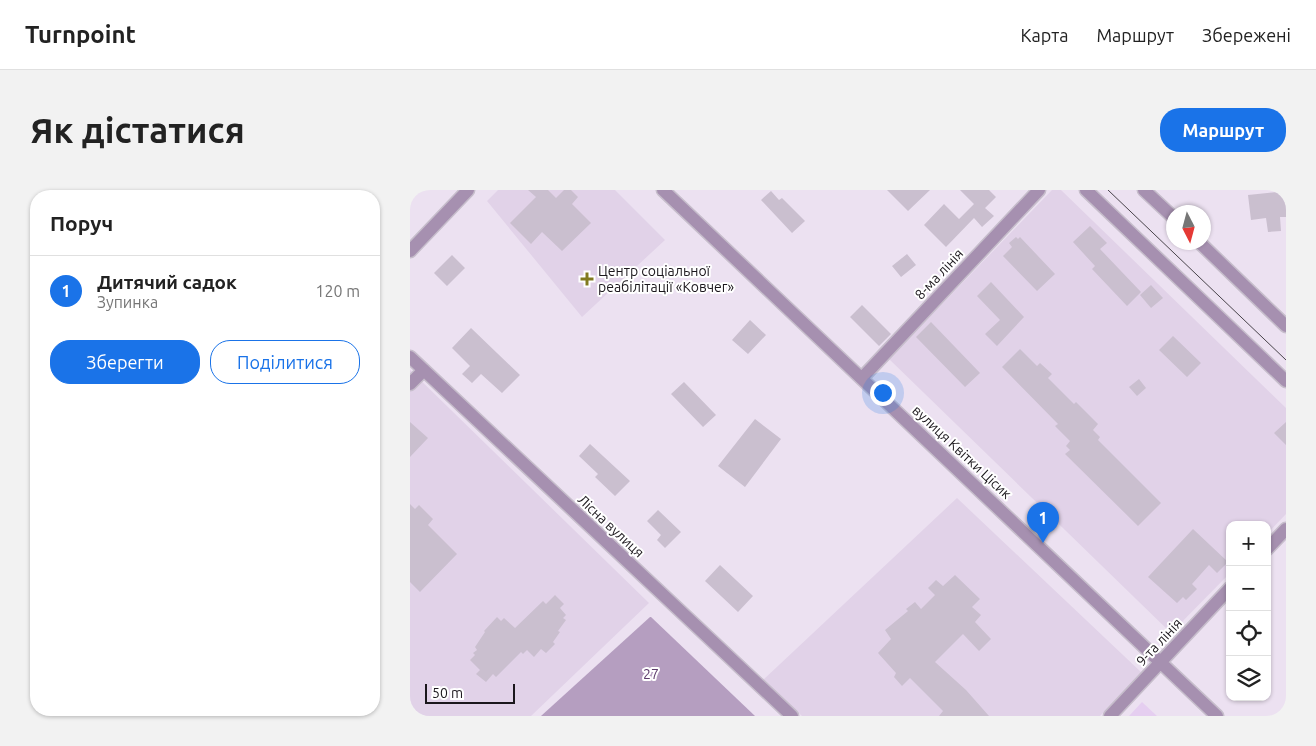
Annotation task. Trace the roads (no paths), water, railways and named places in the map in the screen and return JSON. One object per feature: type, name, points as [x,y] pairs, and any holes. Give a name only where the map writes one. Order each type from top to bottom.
[{"type":"street","points":[[410,251],[468,190]]},
{"type":"street","name":"вулиця Квітки Цісик","points":[[663,190],[1217,716]]},
{"type":"street","name":"8-ма лінія","points":[[862,378],[1039,190]]},
{"type":"street","points":[[1086,190],[1286,381]]},
{"type":"street","points":[[1144,190],[1166,211]]},
{"type":"street","points":[[1207,250],[1286,326]]},
{"type":"street","name":"Лісна вулиця","points":[[410,358],[792,716]]},
{"type":"street","points":[[410,384],[424,370]]},
{"type":"street","points":[[1271,545],[1286,529]]},
{"type":"street","name":"9-та лінія","points":[[1110,716],[1226,592]]},
{"type":"tram line","points":[[1108,190],[1286,360]]},
{"type":"place","name":"Центр соціальної реабілітації «Ковчег»","points":[[587,279]]},
{"type":"place","name":"Дитячий садок","points":[[1043,543]]},
{"type":"park label","name":"27","points":[[651,674]]}]
